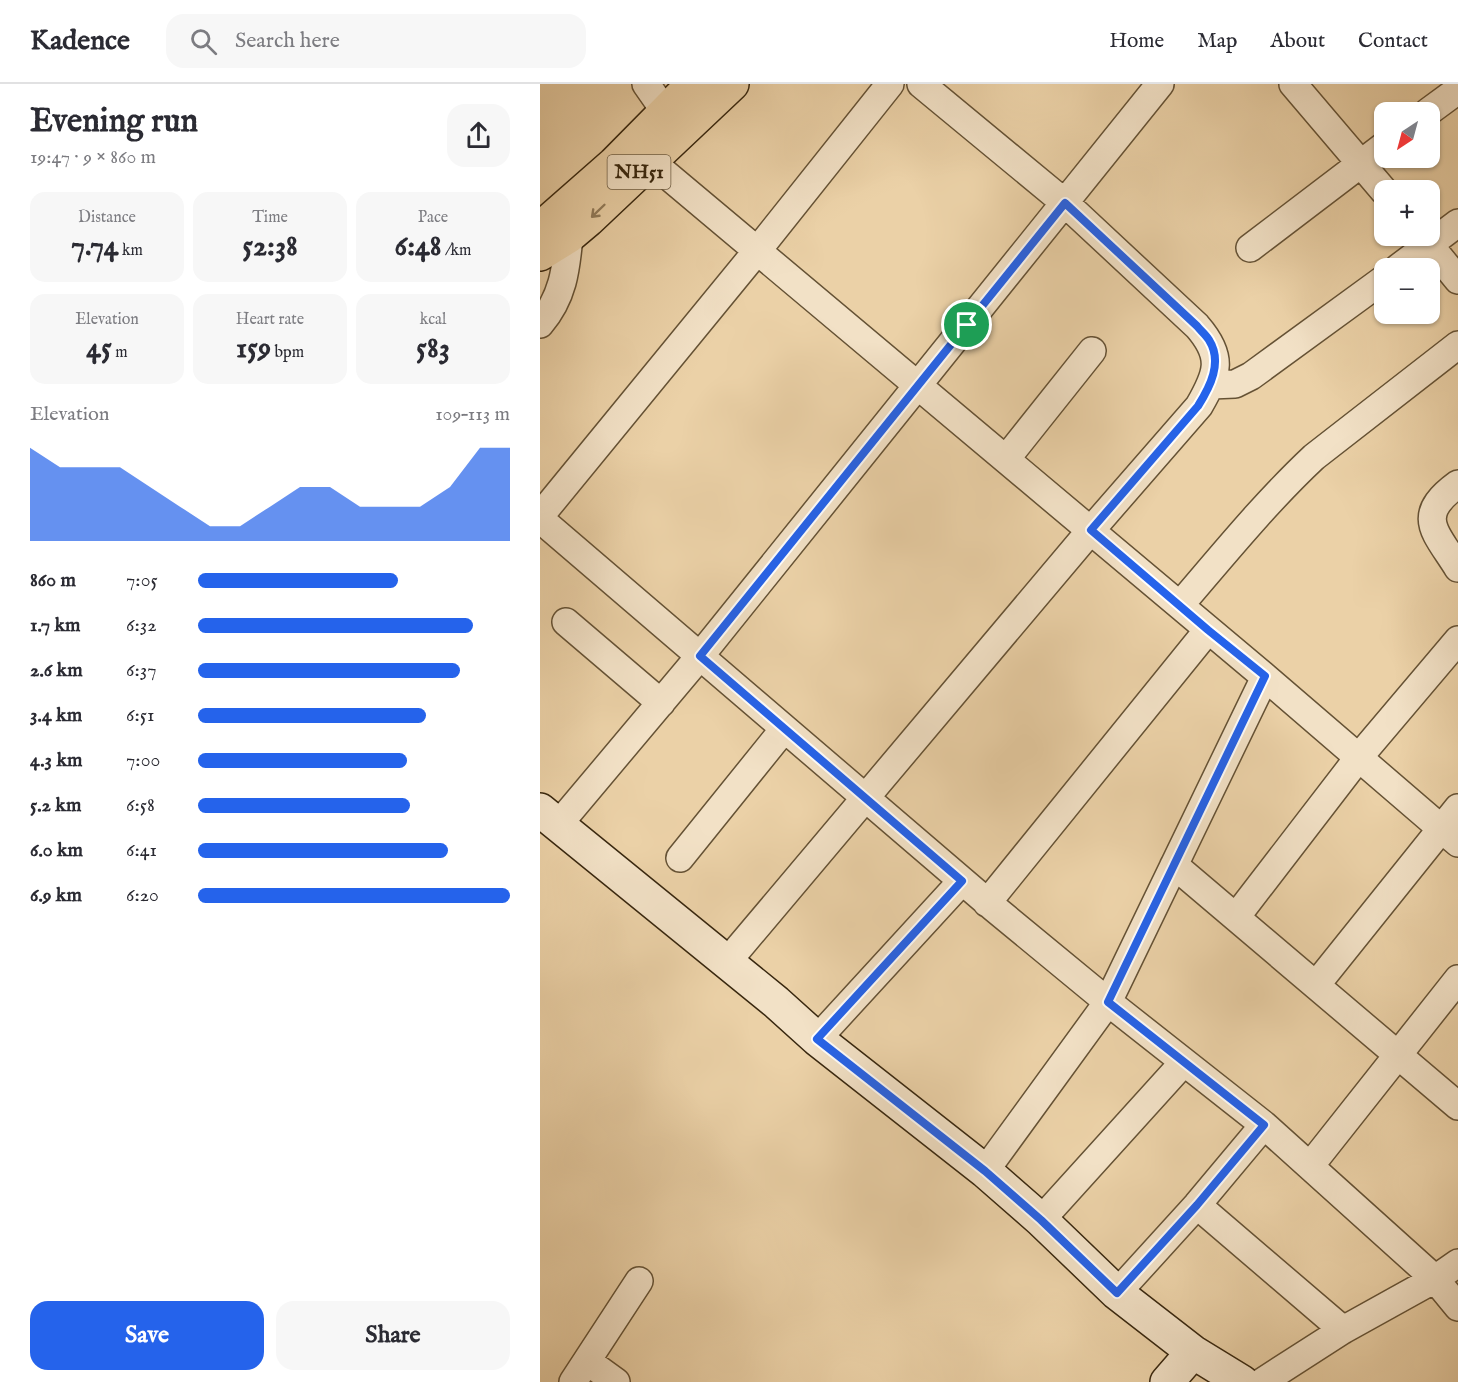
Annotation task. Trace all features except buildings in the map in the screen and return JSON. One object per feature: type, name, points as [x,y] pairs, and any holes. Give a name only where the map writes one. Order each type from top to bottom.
[{"type":"highway","name":"NH51","points":[[672,122],[693,84]]},
{"type":"highway","name":"NH51","points":[[540,254],[554,233],[672,122],[732,84]]},
{"type":"street","points":[[646,84],[672,122]]},
{"type":"street","points":[[890,84],[757,252],[540,518],[987,903],[1264,1125],[1435,1279],[1458,1307]]},
{"type":"street","points":[[727,962],[1198,406],[1211,385],[1216,362],[1210,341],[1065,203],[921,84]]},
{"type":"street","points":[[1160,84],[919,386],[661,703],[549,818],[727,962],[817,1039],[985,1171],[1041,1220],[1117,1293],[1193,1352],[1242,1382]]},
{"type":"street","points":[[1293,84],[1375,180]]},
{"type":"street","points":[[1440,103],[1458,90]]},
{"type":"street","points":[[641,153],[1359,757],[1453,827],[1316,985]]},
{"type":"street","points":[[1250,248],[1374,154]]},
{"type":"street","points":[[1440,233],[1458,223]]},
{"type":"street","points":[[540,324],[557,298],[565,275],[554,233]]},
{"type":"street","points":[[1408,258],[1420,246]]},
{"type":"street","points":[[1431,246],[1458,280]]},
{"type":"street","points":[[1211,385],[1235,384],[1251,376],[1374,286]]},
{"type":"street","points":[[1180,605],[1275,494],[1296,474],[1458,345]]},
{"type":"street","points":[[1006,459],[1092,351]]},
{"type":"street","points":[[1458,484],[1436,503],[1432,516],[1434,530],[1458,568]]},
{"type":"street","points":[[566,622],[661,703]]},
{"type":"street","points":[[987,903],[1208,630]]},
{"type":"street","points":[[1236,917],[1359,757],[1458,640]]},
{"type":"street","points":[[985,1171],[1108,1002],[1265,676]]},
{"type":"street","points":[[680,858],[784,729]]},
{"type":"street","points":[[1174,865],[1458,1106]]},
{"type":"street","points":[[817,1039],[962,881]]},
{"type":"street","points":[[1310,1166],[1458,980]]},
{"type":"street","points":[[1041,1220],[1184,1062]]},
{"type":"street","points":[[1117,1293],[1197,1205],[1264,1125]]},
{"type":"street","points":[[1197,1205],[1343,1330]]},
{"type":"street","points":[[1262,1382],[1343,1330],[1435,1279],[1458,1263]]},
{"type":"street","points":[[616,1382],[580,1372],[639,1281]]},
{"type":"street","points":[[1167,1382],[1193,1352]]},
{"type":"route","points":[[1065,203],[1197,326],[1210,341],[1216,362],[1211,385],[1198,406],[1091,530],[1265,676],[1108,1002],[1264,1125],[1197,1205],[1117,1293],[1041,1220],[985,1171],[817,1039],[962,881],[700,656],[967,325],[1065,203]]}]
